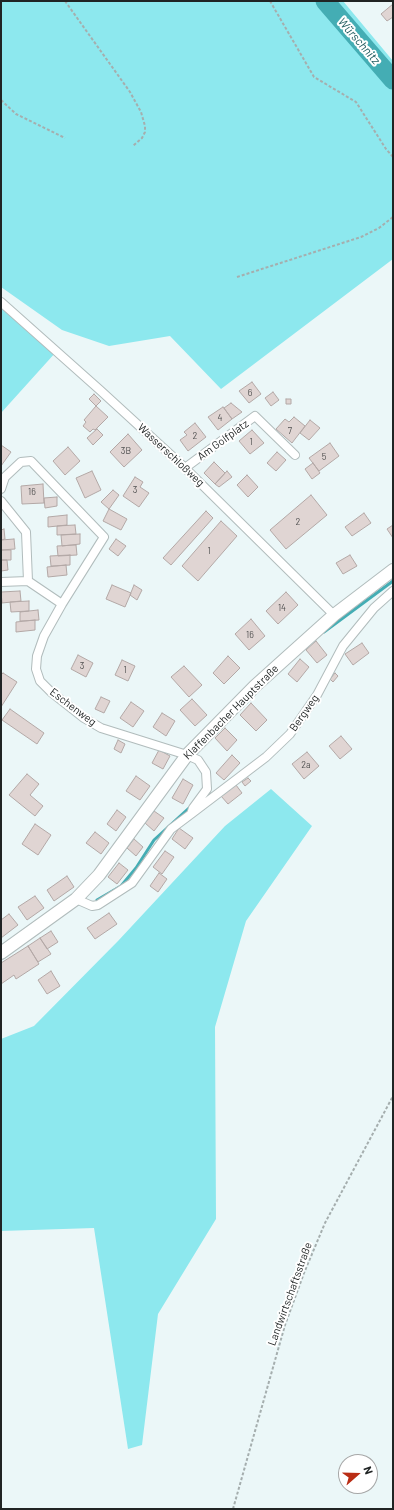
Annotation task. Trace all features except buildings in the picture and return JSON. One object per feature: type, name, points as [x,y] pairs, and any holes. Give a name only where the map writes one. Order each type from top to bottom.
[{"type":"street","name":"Wasserschloßweg","points":[[1,302],[185,468],[334,615]]},
{"type":"street","name":"Am Golfplatz","points":[[185,468],[255,416],[295,455]]},
{"type":"street","name":"Eschenweg","points":[[1,489],[5,477],[21,462],[31,462],[104,538],[62,604],[44,636],[37,656],[36,669],[40,681],[51,692],[84,718],[101,728],[193,758]]},
{"type":"street","points":[[1,501],[26,532],[28,581]]},
{"type":"street","name":"Klaffenbacher Hauptstraße","points":[[1,953],[76,899],[99,875],[193,758],[255,686],[334,615],[393,570]]},
{"type":"street","points":[[1,582],[28,581],[62,604]]},
{"type":"street","name":"Bergweg","points":[[76,899],[92,906],[98,905],[132,883],[171,829],[266,757],[290,734],[317,695],[343,646],[374,608],[393,591]]},
{"type":"street","name":"Bergweg","points":[[191,814],[192,808],[207,789],[206,772],[193,758]]},
{"type":"path","points":[[65,1],[130,92],[141,112],[145,132],[142,138],[132,146]]},
{"type":"path","points":[[270,1],[314,77],[356,102],[386,150],[393,157]]},
{"type":"path","points":[[1,100],[16,114],[65,138]]},
{"type":"path","points":[[237,277],[361,236],[379,228],[393,217]]},
{"type":"path","name":"Landwirtschaftsstraße","points":[[233,1509],[284,1325],[304,1273],[325,1223],[393,1096]]},
{"type":"shaded area","points":[[1,1],[343,1],[393,61],[393,259],[221,389],[170,336],[109,346],[62,330],[1,287]]},
{"type":"shaded area","points":[[1,306],[56,352],[1,413]]},
{"type":"shaded area","points":[[271,789],[312,826],[246,921],[215,1027],[216,1219],[158,1314],[142,1445],[128,1449],[94,1228],[1,1231],[1,1039],[34,1026],[118,941],[225,826]]},
{"type":"waterway","name":"Würschnitz","points":[[325,1],[393,80]]},
{"type":"waterway","points":[[324,632],[393,581]]},
{"type":"waterway","points":[[97,900],[121,886],[136,868],[154,840],[189,808]]}]
